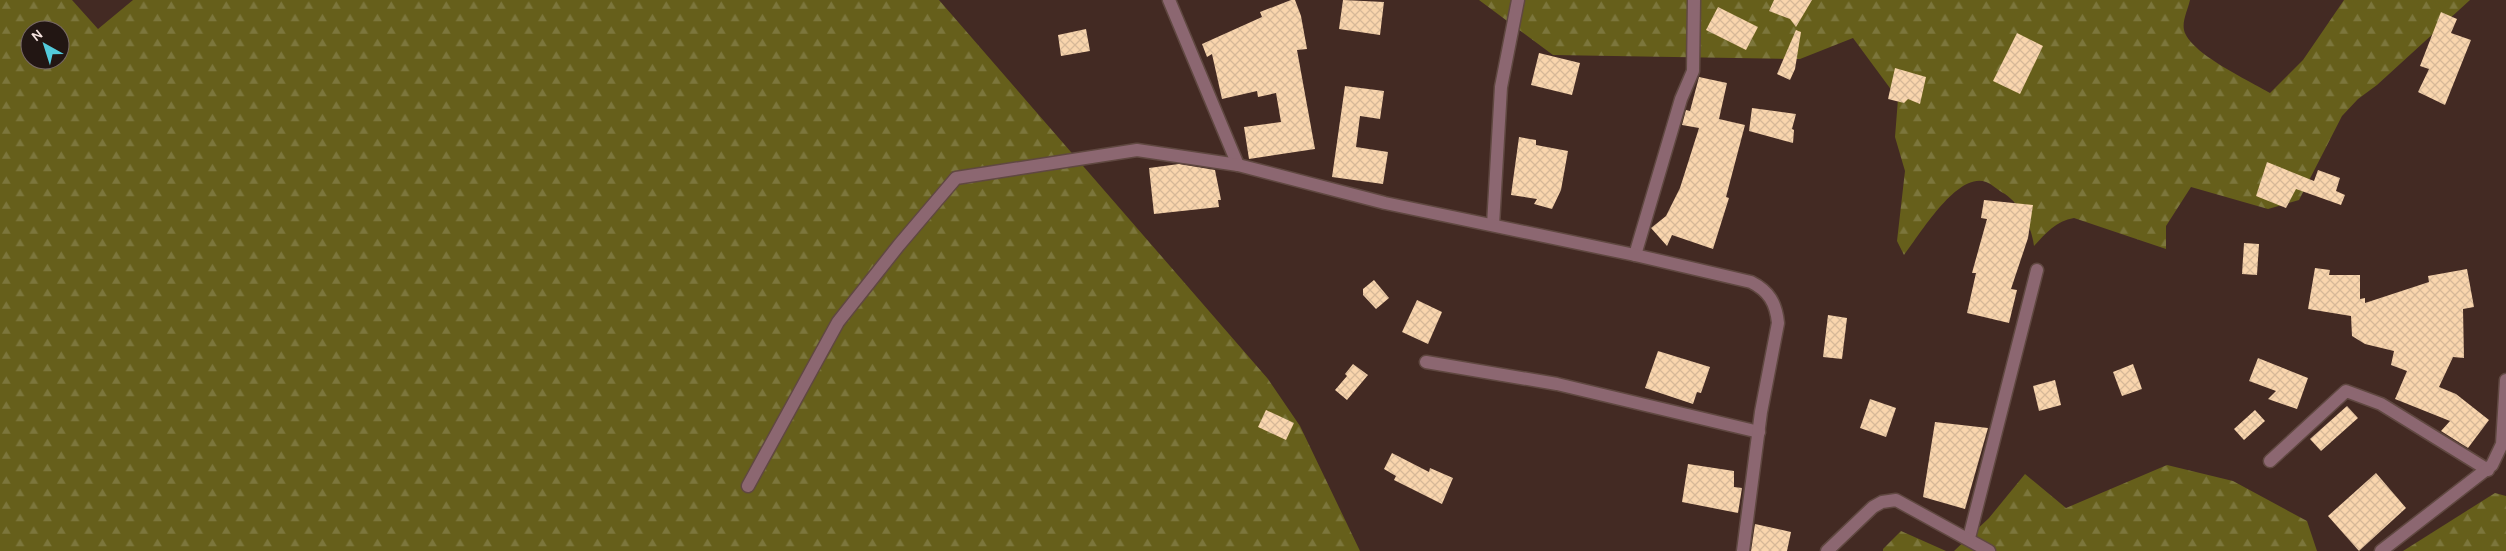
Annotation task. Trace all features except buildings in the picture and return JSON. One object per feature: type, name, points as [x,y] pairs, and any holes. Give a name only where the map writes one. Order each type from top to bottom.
[{"type":"street","points":[[1169,0],[1238,165]]},
{"type":"street","points":[[1493,225],[1501,87],[1518,0]]},
{"type":"street","points":[[1636,255],[1681,99],[1693,71],[1694,0]]},
{"type":"street","points":[[748,486],[838,322],[899,245],[956,178],[1136,150],[1238,165],[1385,202],[1636,255],[1751,282],[1762,288],[1770,297],[1776,309],[1778,323],[1759,432],[1742,551]]},
{"type":"street","points":[[1969,538],[2037,270]]},
{"type":"street","points":[[1426,362],[1557,384],[1759,432]]},
{"type":"street","points":[[2381,551],[2488,470],[2498,455],[2502,444],[2506,380]]},
{"type":"street","points":[[2270,461],[2346,391],[2381,404],[2488,470]]},
{"type":"street","points":[[1827,551],[1873,507],[1889,500],[1896,500],[1969,538],[1989,551]]},
{"type":"green space","points":[[0,0],[72,0],[98,29],[133,0],[939,0],[1268,379],[1300,426],[1360,551],[0,551]]},
{"type":"green space","points":[[1479,0],[2190,0],[2184,19],[2184,30],[2188,39],[2221,66],[2270,93],[2303,60],[2344,0],[2470,0],[2377,85],[2358,99],[2342,116],[2299,200],[2268,209],[2191,187],[2166,226],[2166,249],[2074,218],[2062,222],[2047,232],[2034,246],[2028,225],[2016,204],[1988,183],[1975,181],[1963,186],[1951,195],[1904,255],[1897,241],[1905,171],[1895,137],[1898,99],[1853,38],[1800,59],[1553,55]]},
{"type":"green space","points":[[2167,465],[2233,481],[2307,521],[2317,551],[1954,551],[1989,518],[2025,474],[2066,508]]},
{"type":"green space","points":[[2495,493],[2506,496],[2506,551],[2403,551]]},
{"type":"green space","points":[[1901,531],[1946,551],[1883,551]]}]
